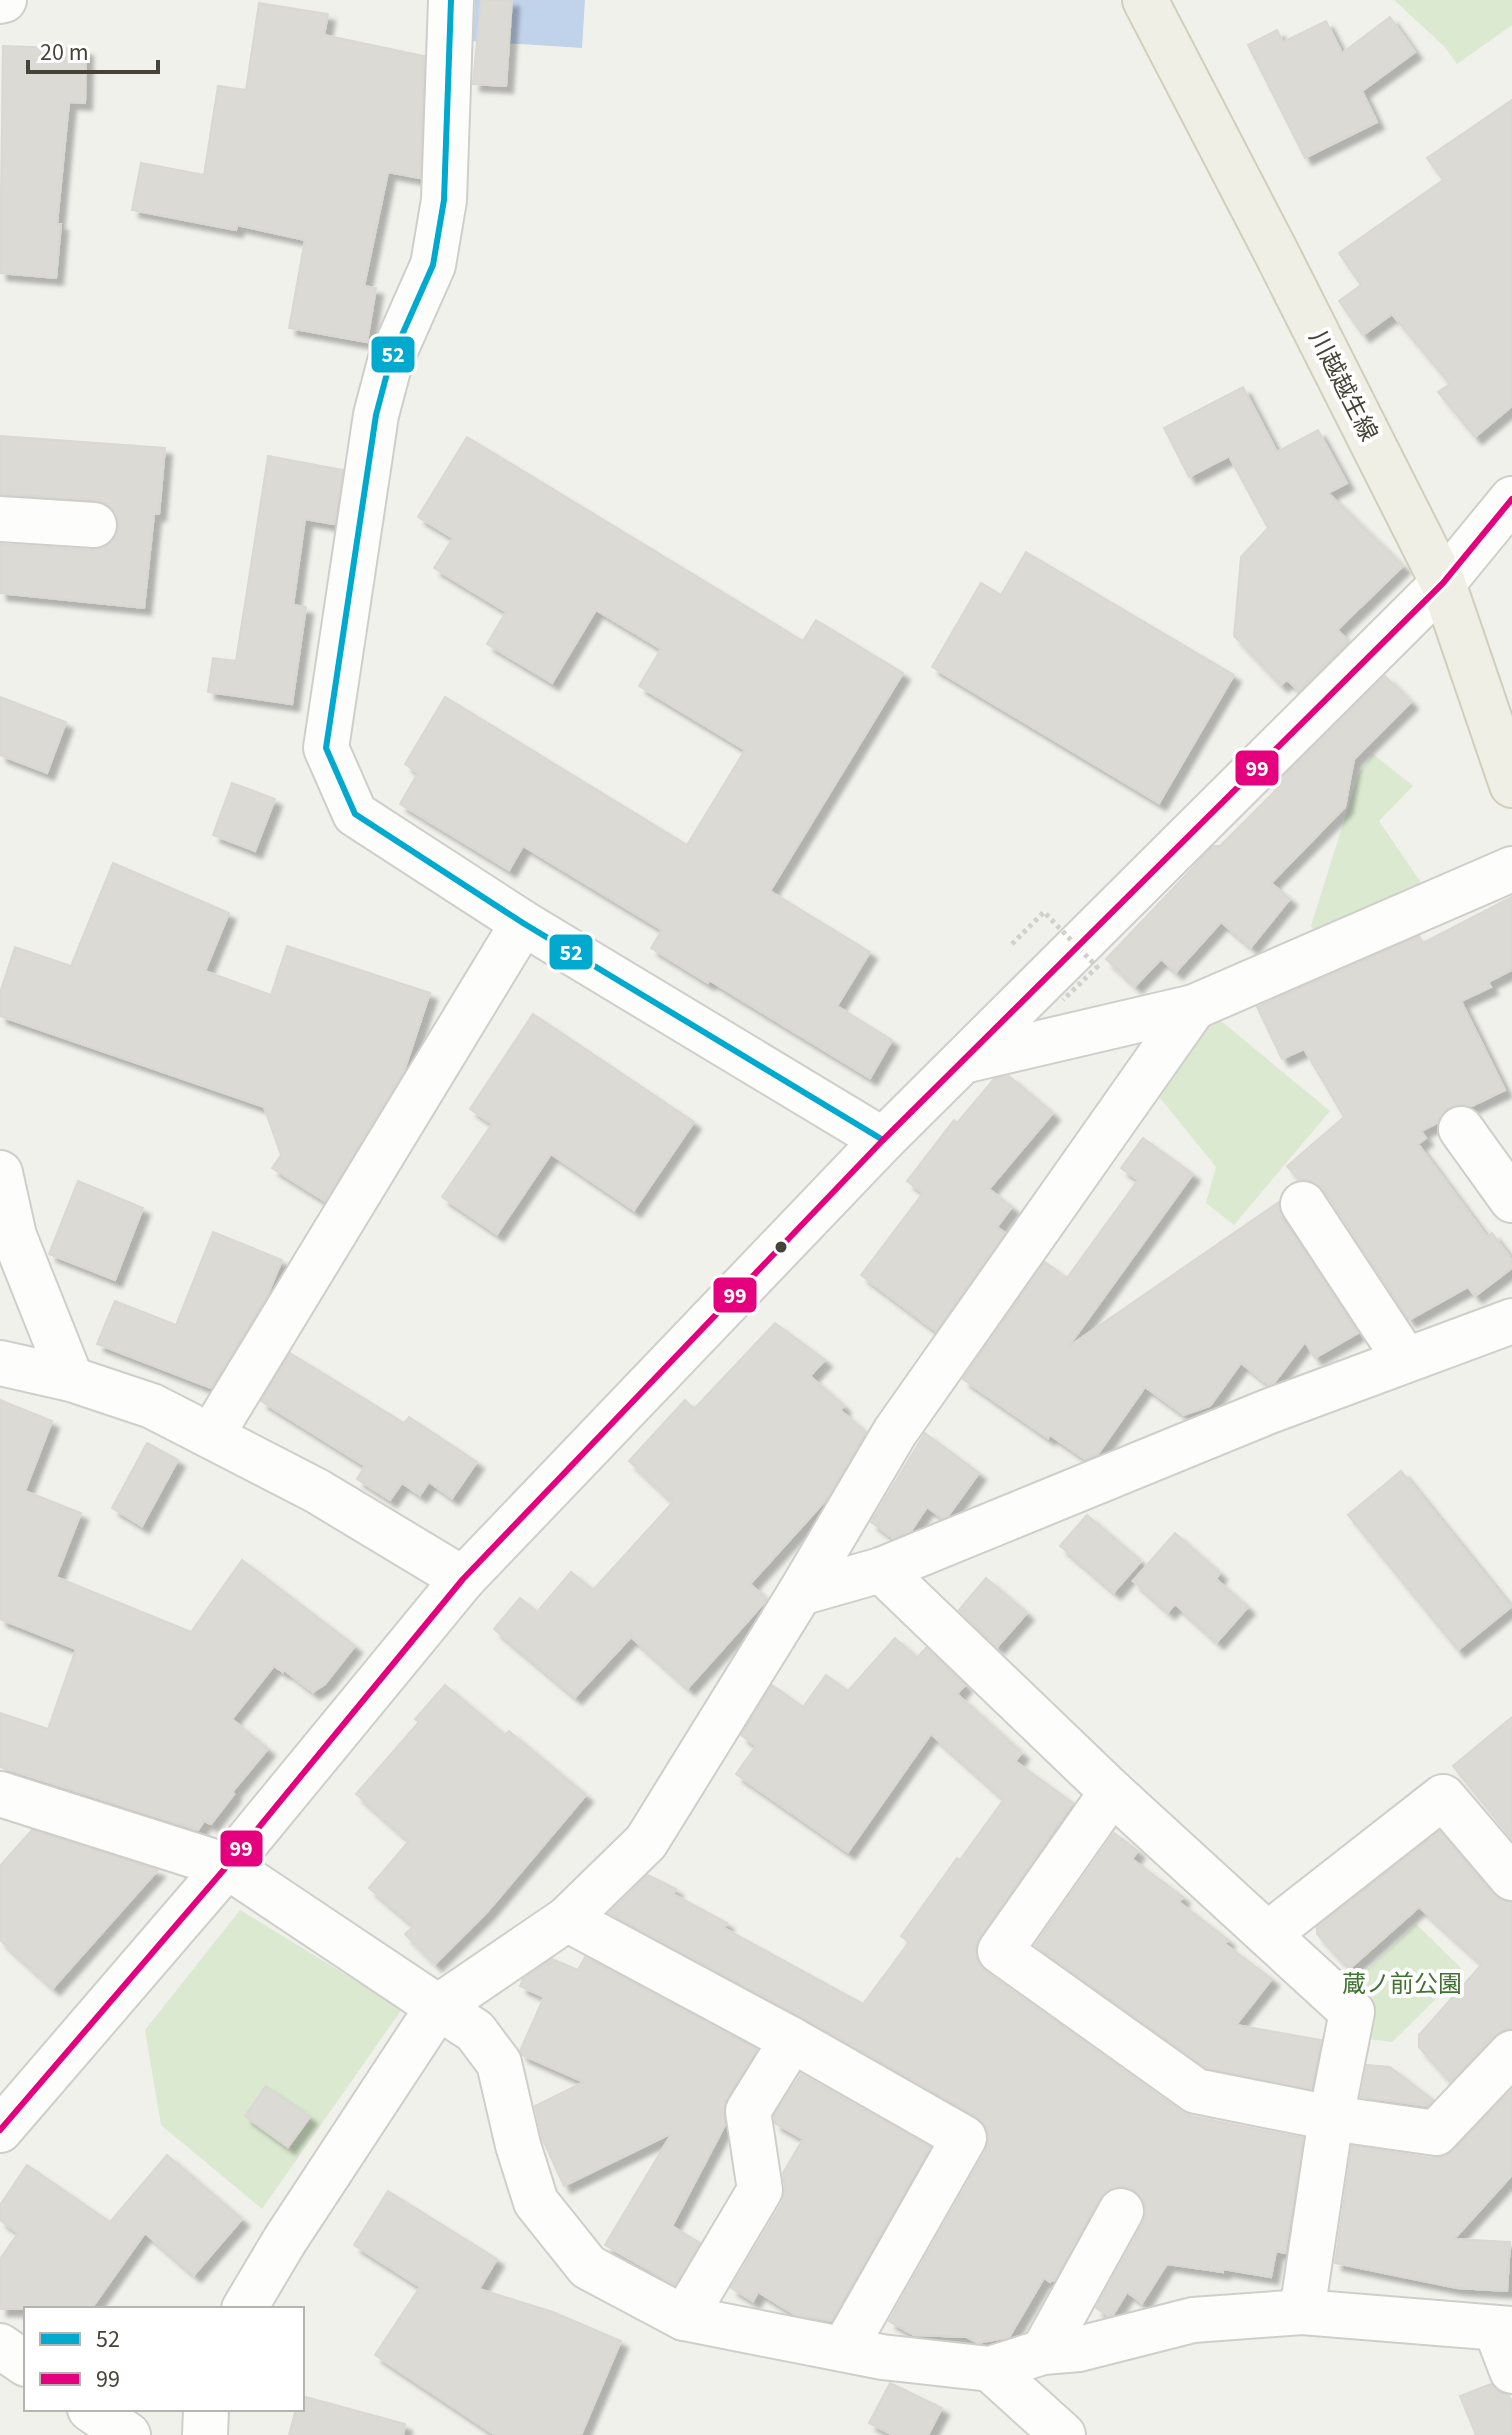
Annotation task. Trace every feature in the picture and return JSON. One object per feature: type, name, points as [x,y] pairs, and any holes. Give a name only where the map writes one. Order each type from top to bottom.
[{"type":"main road","name":"川越越生線","points":[[1145,0],[1443,583],[1512,785]]},
{"type":"street","points":[[451,0],[444,200],[433,265],[390,362],[376,415],[326,748],[355,814],[523,923],[883,1140]]},
{"type":"street","points":[[0,2130],[227,1866],[463,1579],[883,1140],[1443,583],[1512,499]]},
{"type":"street","points":[[0,519],[94,525]]},
{"type":"street","points":[[963,1061],[1194,1007],[1512,869]]},
{"type":"street","points":[[211,1436],[523,923]]},
{"type":"street","points":[[245,2307],[285,2240],[438,2007],[567,1919],[646,1842],[895,1432],[1194,1007]]},
{"type":"street","points":[[1461,1129],[1512,1200]]},
{"type":"street","points":[[0,1173],[14,1236],[71,1379]]},
{"type":"street","points":[[1303,1204],[1405,1359]]},
{"type":"street","points":[[800,1593],[881,1570],[1267,1412],[1512,1321]]},
{"type":"street","points":[[0,1363],[71,1379],[152,1406],[317,1491],[463,1579]]},
{"type":"street","points":[[881,1570],[1112,1792],[1352,2012],[1331,2118],[1302,2312]]},
{"type":"street","points":[[1112,1792],[1000,1951],[1196,2091],[1331,2118],[1436,2133],[1512,2053]]},
{"type":"street","points":[[0,1794],[227,1866],[475,2031],[499,2063],[518,2145],[536,2202],[588,2267],[684,2318],[882,2357],[990,2369],[1043,2352],[1079,2349],[1193,2320],[1302,2312],[1504,2329],[1512,2371]]},
{"type":"street","points":[[1268,1934],[1443,1797],[1512,1878]]},
{"type":"street","points":[[567,1919],[792,2040],[964,2138],[844,2349]]},
{"type":"street","points":[[684,2318],[760,2190],[748,2111],[792,2040]]},
{"type":"street","points":[[1043,2352],[1121,2211]]},
{"type":"street","points":[[0,2346],[24,2363]]},
{"type":"street","points":[[990,2369],[1063,2435]]},
{"type":"street","points":[[205,2435],[206,2411]]},
{"type":"path","points":[[1012,944],[1044,912],[1097,967],[1063,1000]]},
{"type":"green space","points":[[1394,0],[1512,0],[1512,25],[1457,64],[1444,46]]},
{"type":"green space","points":[[1373,754],[1413,786],[1379,821],[1426,890],[1316,934],[1311,926],[1359,773]]},
{"type":"green space","points":[[1209,1011],[1330,1111],[1234,1225],[1206,1203],[1216,1167],[1151,1087]]},
{"type":"green space","points":[[240,1910],[402,2009],[262,2209],[161,2125],[145,2030]]},
{"type":"green space","name":"蔵ノ前公園","points":[[1416,1924],[1464,1971],[1392,2042],[1368,2039],[1373,2003],[1354,1982]]},
{"type":"water","points":[[475,0],[585,0],[582,48],[472,41]]},
{"type":"building","points":[[481,0],[512,0],[506,86],[473,84]]},
{"type":"building","points":[[259,3],[328,14],[324,35],[424,56],[420,178],[388,172],[364,286],[376,288],[367,342],[289,328],[305,240],[237,225],[236,230],[132,210],[141,163],[204,175],[218,86],[246,90]]},
{"type":"building","points":[[1390,17],[1415,52],[1362,91],[1377,122],[1305,158],[1248,45],[1277,30],[1283,42],[1326,21],[1342,53]]},
{"type":"building","points":[[3,46],[86,49],[85,103],[69,102],[57,224],[61,224],[56,278],[0,273]]},
{"type":"building","points":[[1512,100],[1512,406],[1475,437],[1438,392],[1450,384],[1392,314],[1363,335],[1339,301],[1361,285],[1339,253],[1443,180],[1427,158]]},
{"type":"building","points":[[1243,387],[1277,452],[1318,430],[1347,483],[1328,493],[1403,566],[1337,630],[1349,641],[1299,691],[1287,680],[1281,685],[1234,636],[1241,557],[1268,528],[1229,456],[1189,477],[1164,428]]},
{"type":"building","points":[[0,436],[165,448],[159,514],[154,514],[144,608],[0,593],[1,544],[93,550],[104,548],[114,539],[119,526],[117,515],[108,505],[96,500],[0,494]]},
{"type":"building","points":[[467,437],[803,641],[816,620],[903,673],[770,891],[870,952],[837,1006],[892,1040],[870,1078],[651,948],[662,930],[523,846],[509,870],[400,804],[418,773],[405,764],[445,697],[687,845],[745,750],[639,686],[661,649],[596,610],[552,683],[487,644],[506,612],[434,568],[453,538],[418,517]]},
{"type":"building","points":[[268,456],[343,470],[334,524],[305,519],[293,605],[306,607],[292,704],[208,692],[213,658],[236,661]]},
{"type":"building","points":[[1026,552],[1234,675],[1159,803],[932,667],[981,583],[1001,595]]},
{"type":"building","points":[[1385,676],[1411,702],[1354,759],[1345,807],[1271,883],[1290,899],[1251,947],[1221,922],[1176,972],[1161,959],[1135,986],[1106,959],[1206,854],[1214,846],[1220,846],[1282,784],[1279,781]]},
{"type":"building","points":[[0,697],[66,722],[47,773],[0,755]]},
{"type":"building","points":[[232,783],[275,799],[255,851],[213,835]]},
{"type":"building","points":[[113,863],[229,913],[205,971],[271,995],[287,946],[430,993],[404,1071],[325,1201],[272,1168],[281,1155],[264,1107],[0,1016],[0,993],[15,947],[71,966]]},
{"type":"building","points":[[1512,897],[1512,970],[1488,982],[1491,987],[1461,1001],[1505,1090],[1472,1106],[1459,1104],[1447,1108],[1437,1123],[1421,1131],[1426,1138],[1418,1144],[1487,1237],[1492,1233],[1512,1260],[1512,1268],[1475,1296],[1468,1287],[1409,1320],[1324,1190],[1313,1181],[1299,1180],[1287,1166],[1344,1117],[1304,1049],[1282,1059],[1257,1007],[1419,936],[1423,943]]},
{"type":"building","points":[[533,1014],[694,1122],[634,1210],[551,1154],[497,1234],[442,1197],[492,1124],[470,1109]]},
{"type":"building","points":[[1009,1076],[1053,1113],[989,1189],[1012,1207],[997,1227],[1005,1233],[936,1331],[861,1275],[923,1193],[907,1181],[954,1120],[957,1123],[994,1079]]},
{"type":"building","points":[[1143,1138],[1193,1174],[1068,1347],[1279,1202],[1282,1218],[1358,1333],[1315,1358],[1305,1342],[1274,1383],[1269,1385],[1241,1363],[1210,1406],[1184,1415],[1145,1387],[1098,1454],[1085,1459],[1050,1435],[1048,1438],[963,1379],[1045,1262],[1067,1278],[1138,1180],[1121,1168]]},
{"type":"building","points":[[78,1181],[143,1208],[115,1280],[49,1254]]},
{"type":"building","points":[[213,1232],[282,1260],[268,1294],[211,1388],[97,1344],[115,1301],[176,1325]]},
{"type":"building","points":[[775,1323],[825,1360],[810,1376],[844,1406],[840,1410],[866,1432],[826,1500],[750,1584],[767,1599],[765,1602],[688,1688],[631,1637],[575,1697],[494,1629],[520,1598],[537,1612],[571,1572],[593,1590],[673,1502],[629,1461],[685,1400],[694,1409]]},
{"type":"building","points":[[290,1353],[404,1423],[409,1417],[477,1462],[452,1498],[429,1482],[420,1495],[402,1483],[390,1500],[357,1479],[365,1466],[261,1401]]},
{"type":"building","points":[[0,1400],[52,1421],[25,1491],[81,1513],[56,1577],[191,1632],[242,1560],[355,1646],[325,1684],[313,1692],[274,1666],[232,1719],[268,1749],[232,1792],[234,1794],[211,1824],[204,1821],[198,1830],[0,1767],[0,1713],[48,1729],[76,1649],[0,1619]]},
{"type":"building","points":[[925,1433],[979,1473],[948,1516],[942,1518],[927,1507],[911,1531],[893,1538],[871,1522]]},
{"type":"building","points":[[147,1443],[178,1460],[142,1526],[112,1508]]},
{"type":"building","points":[[1401,1471],[1511,1607],[1458,1650],[1348,1515]]},
{"type":"building","points":[[1087,1515],[1141,1561],[1114,1592],[1060,1546]]},
{"type":"building","points":[[1175,1533],[1220,1573],[1216,1579],[1248,1607],[1217,1642],[1175,1604],[1168,1612],[1133,1581]]},
{"type":"building","points":[[986,1578],[1027,1613],[997,1647],[959,1610]]},
{"type":"building","points":[[895,1638],[917,1658],[926,1648],[965,1685],[957,1694],[1022,1753],[1015,1761],[1073,1803],[980,1937],[975,1949],[978,1962],[985,1971],[1182,2112],[1303,2138],[1285,2253],[1276,2251],[1271,2277],[1167,2264],[1142,2303],[1127,2292],[1113,2315],[1108,2316],[1096,2308],[1143,2223],[1146,2211],[1143,2199],[1134,2190],[1120,2186],[1109,2189],[1100,2198],[1054,2281],[1044,2278],[1009,2337],[978,2343],[967,2337],[914,2335],[889,2321],[986,2150],[989,2137],[985,2125],[976,2116],[804,2018],[609,1913],[648,1875],[676,1889],[673,1894],[727,1923],[724,1928],[863,2004],[909,1942],[901,1936],[1004,1799],[931,1734],[848,1852],[736,1774],[756,1746],[741,1735],[772,1685],[803,1707],[826,1675],[848,1691]]},
{"type":"building","points":[[445,1685],[505,1735],[509,1731],[586,1795],[488,1911],[435,1964],[405,1934],[414,1926],[369,1888],[409,1841],[356,1794],[419,1722],[415,1719]]},
{"type":"building","points":[[1512,1717],[1512,1839],[1453,1766]]},
{"type":"building","points":[[32,1830],[158,1870],[53,1988],[0,1940],[0,1866]]},
{"type":"building","points":[[1440,1831],[1493,1894],[1503,1901],[1512,1902],[1512,2029],[1504,2029],[1494,2036],[1450,2082],[1419,2047],[1419,2035],[1482,1964],[1419,1907],[1349,1969],[1317,1934],[1317,1927]]},
{"type":"building","points":[[1114,1833],[1138,1851],[1132,1859],[1183,1897],[1179,1902],[1228,1940],[1225,1944],[1272,1979],[1236,2025],[1321,2040],[1311,2089],[1206,2068],[1035,1945]]},
{"type":"building","points":[[585,1957],[757,2049],[727,2098],[723,2114],[725,2125],[672,2226],[700,2243],[675,2285],[605,2245],[672,2133],[564,2186],[542,2138],[535,2106],[584,2082],[522,2055],[520,2051],[544,1997],[520,1986],[523,1979],[552,1959],[578,1970]]},
{"type":"building","points":[[1367,2065],[1390,2067],[1433,2100],[1427,2106],[1361,2097]]},
{"type":"building","points":[[801,2074],[930,2147],[831,2321],[796,2315],[758,2292],[753,2301],[731,2288],[782,2203],[785,2187],[783,2173],[803,2139],[775,2123],[774,2116]]},
{"type":"building","points":[[266,2086],[310,2117],[288,2147],[245,2116]]},
{"type":"building","points":[[1512,2089],[1512,2175],[1454,2239],[1510,2242],[1507,2291],[1457,2288],[1335,2263],[1352,2146],[1432,2158],[1445,2156]]},
{"type":"building","points":[[167,2155],[242,2219],[194,2275],[145,2233],[92,2307],[0,2309],[0,2259],[18,2233],[0,2220],[0,2205],[27,2165],[110,2222]]},
{"type":"building","points":[[388,2191],[497,2259],[479,2289],[553,2312],[621,2341],[581,2435],[495,2435],[375,2355],[420,2287],[354,2245]]},
{"type":"building","points":[[890,2383],[942,2408],[928,2435],[893,2435],[869,2423]]},
{"type":"building","points":[[1491,2384],[1497,2391],[1509,2396],[1512,2403],[1512,2435],[1476,2435],[1460,2396]]},
{"type":"building","points":[[304,2397],[405,2424],[403,2435],[289,2435],[295,2411],[304,2411]]},
{"type":"transit line","name":"52","points":[[451,0],[444,200],[433,265],[390,362],[376,415],[326,748],[355,814],[523,923],[883,1140]]},
{"type":"transit line","name":"99","points":[[0,2130],[227,1866],[463,1579],[883,1140],[1443,583],[1512,499]]}]
